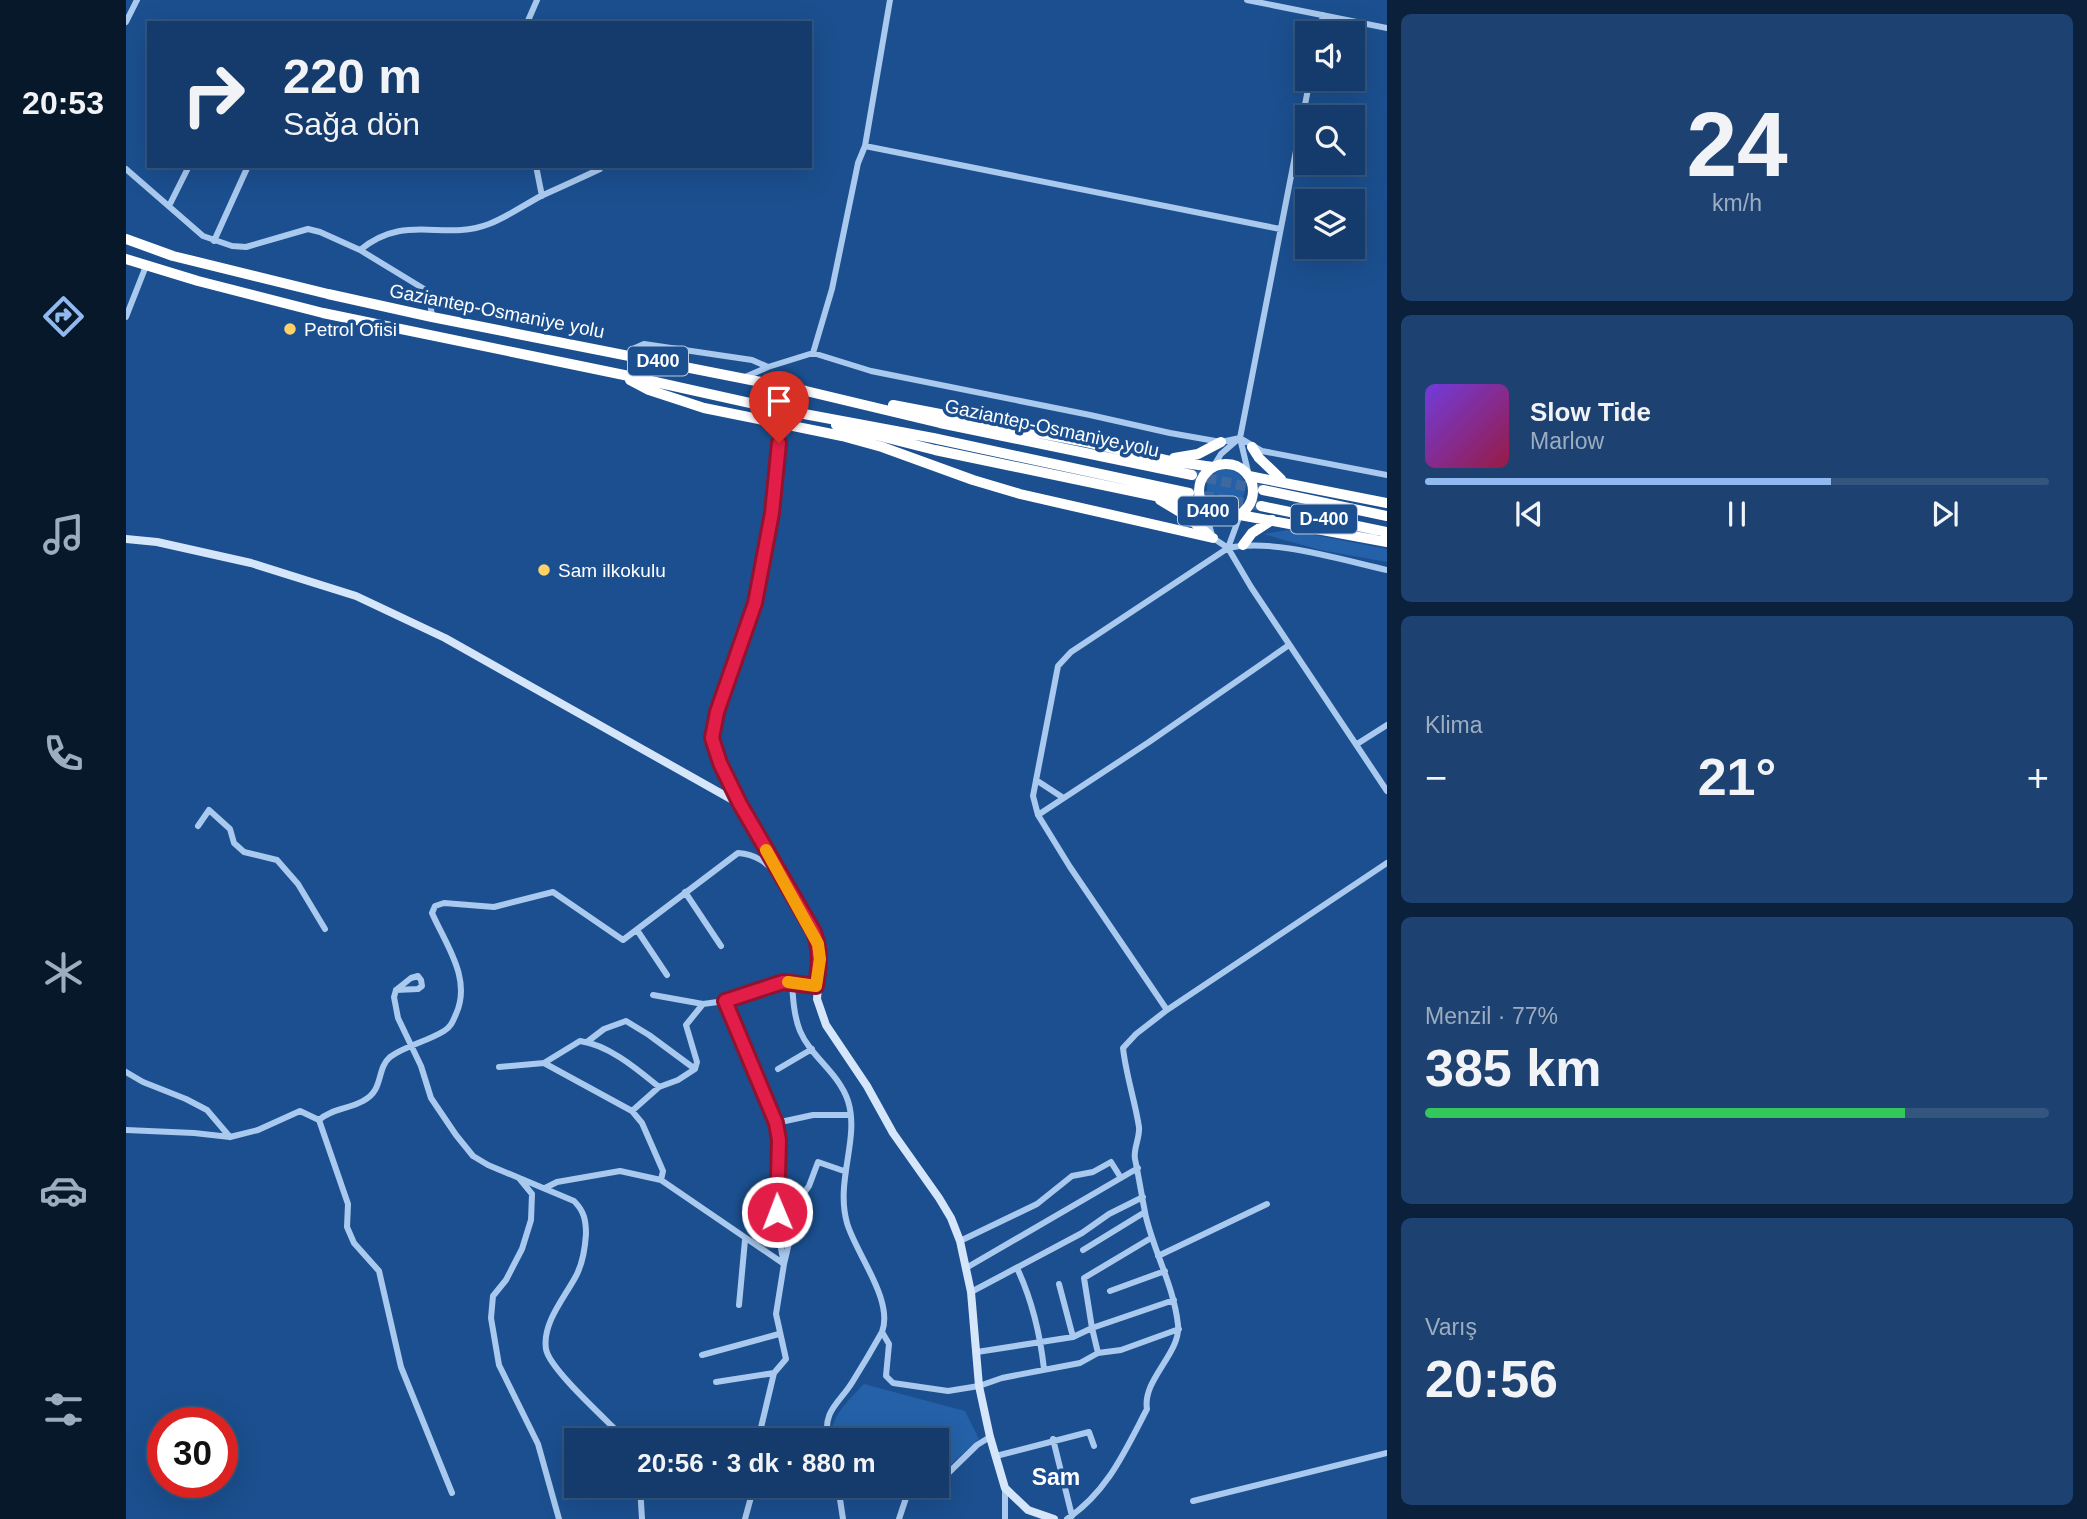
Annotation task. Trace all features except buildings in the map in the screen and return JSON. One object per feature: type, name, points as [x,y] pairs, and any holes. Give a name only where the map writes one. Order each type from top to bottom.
[{"type":"highway","name":"Gaziantep-Osmaniye yolu","points":[[126,239],[173,256],[432,317],[806,391],[940,423],[1192,475]]},
{"type":"highway","name":"Gaziantep-Osmaniye yolu","points":[[126,259],[315,311],[1189,492]]},
{"type":"highway","points":[[624,375],[649,390],[704,408],[881,447],[1020,494],[1213,538]]},
{"type":"highway","name":"D400","points":[[806,391],[849,395],[1164,460],[1213,467]]},
{"type":"highway","name":"D400","points":[[807,414],[844,428],[935,450],[1203,506],[1212,514],[1223,518],[1240,515],[1387,542]]},
{"type":"highway","name":"D400","points":[[1164,460],[1198,454],[1221,442]]},
{"type":"highway","name":"D400","points":[[1252,447],[1275,476],[1287,482]]},
{"type":"highway","name":"D400","points":[[1203,506],[1199,492],[1207,471],[1226,464],[1233,464],[1249,476],[1387,503]]},
{"type":"highway","name":"D400","points":[[1240,515],[1253,497],[1249,476]]},
{"type":"highway","name":"D-400","points":[[1263,490],[1387,516]]},
{"type":"highway","name":"D400","points":[[1151,495],[1185,515],[1213,538]]},
{"type":"highway","name":"D-400","points":[[1261,506],[1387,531]]},
{"type":"highway","name":"D400","points":[[1243,545],[1252,533],[1273,520]]},
{"type":"street","points":[[126,22],[136,0]]},
{"type":"street","points":[[528,21],[537,0]]},
{"type":"street","points":[[813,354],[832,289],[858,163],[865,146],[890,0]]},
{"type":"street","points":[[1247,0],[1387,28]]},
{"type":"street","points":[[1322,21],[1323,15]]},
{"type":"street","points":[[1249,476],[1240,438],[1308,91]]},
{"type":"street","points":[[865,146],[1280,229]]},
{"type":"street","points":[[169,206],[188,168]]},
{"type":"street","points":[[214,241],[247,168]]},
{"type":"street","points":[[536,168],[542,196]]},
{"type":"street","points":[[126,169],[203,236],[214,241],[246,247],[309,229],[360,250],[429,292],[432,317]]},
{"type":"street","points":[[360,250],[380,235],[396,231],[461,230],[488,225],[600,169]]},
{"type":"street","points":[[126,317],[146,266]]},
{"type":"street","points":[[630,356],[635,348],[644,344],[752,360],[768,367]]},
{"type":"street","points":[[743,378],[768,367],[813,354],[871,371],[1170,433],[1221,442],[1240,438],[1252,447],[1387,475]]},
{"type":"street","points":[[780,424],[772,513],[755,603],[717,712],[712,738],[720,763],[740,804],[818,944],[820,959],[817,999],[826,1026],[867,1086],[885,1121],[939,1198],[960,1241],[971,1292],[979,1386],[1005,1488],[1005,1519]]},
{"type":"street","points":[[1213,467],[1221,454],[1240,438]]},
{"type":"street","points":[[1203,506],[1213,538],[1228,548],[1387,791]]},
{"type":"street","points":[[1228,548],[1240,515]]},
{"type":"street","points":[[126,539],[170,544],[251,563],[367,601],[445,638],[740,804]]},
{"type":"street","points":[[1167,1010],[1038,815],[1033,796],[1058,666],[1071,652],[1228,548],[1243,545],[1284,549],[1387,570]]},
{"type":"street","points":[[1038,815],[1289,645]]},
{"type":"street","points":[[1357,744],[1387,725]]},
{"type":"street","points":[[1036,780],[1062,797]]},
{"type":"street","points":[[198,826],[209,810],[230,829],[234,843],[244,852],[277,860],[298,884],[325,929]]},
{"type":"street","points":[[319,1120],[325,1115],[363,1102],[375,1093],[387,1060],[412,1044],[445,1031],[452,1024],[460,1006],[461,984],[458,965],[432,913],[435,906],[444,903],[494,907],[553,892],[623,940],[738,853],[750,853],[768,864],[785,882]]},
{"type":"street","points":[[1069,1517],[1115,1471],[1147,1409],[1145,1398],[1172,1348],[1179,1329],[1174,1300],[1145,1212],[1135,1157],[1139,1130],[1123,1048],[1167,1010],[1387,863]]},
{"type":"street","points":[[685,892],[721,946]]},
{"type":"street","points":[[637,930],[667,975]]},
{"type":"street","points":[[653,995],[704,1004],[725,1001],[783,982],[816,986]]},
{"type":"street","points":[[792,983],[800,1033],[835,1076],[848,1100],[852,1124],[842,1194],[846,1220],[851,1237],[885,1309],[882,1332],[851,1385],[836,1400],[826,1428]]},
{"type":"street","points":[[396,990],[394,997],[398,1018],[412,1044],[431,1098],[473,1156],[574,1201],[584,1212],[585,1251],[578,1274],[557,1308],[547,1333],[545,1350],[554,1367],[614,1428]]},
{"type":"street","points":[[725,1001],[776,1123],[779,1140],[776,1170],[778,1233],[783,1264]]},
{"type":"street","points":[[632,1111],[659,1087],[678,1080],[695,1069],[697,1062],[686,1025],[704,1004]]},
{"type":"street","points":[[587,1042],[604,1028],[626,1021],[695,1069]]},
{"type":"street","points":[[499,1067],[544,1063],[580,1041],[593,1043],[659,1087]]},
{"type":"street","points":[[778,1069],[812,1049]]},
{"type":"street","points":[[544,1063],[632,1111],[642,1124],[663,1171],[660,1180]]},
{"type":"street","points":[[126,1072],[207,1110],[230,1138]]},
{"type":"street","points":[[126,1130],[194,1133],[230,1138],[258,1130],[300,1111],[319,1120],[348,1204],[347,1227],[354,1243],[379,1271],[401,1367],[452,1493]]},
{"type":"street","points":[[776,1123],[813,1115],[850,1115]]},
{"type":"street","points":[[761,1428],[774,1373],[786,1359],[776,1314],[783,1264],[799,1200],[809,1185],[817,1161],[844,1171]]},
{"type":"street","points":[[960,1241],[1037,1204],[1072,1176],[1093,1172],[1111,1162],[1121,1178]]},
{"type":"street","points":[[966,1268],[1139,1168]]},
{"type":"street","points":[[545,1188],[557,1182],[620,1171],[660,1180],[783,1264]]},
{"type":"street","points":[[517,1176],[532,1194],[531,1220],[522,1249],[506,1280],[493,1296],[491,1318],[499,1365],[538,1444],[559,1519]]},
{"type":"street","points":[[971,1292],[1143,1197]]},
{"type":"street","points":[[1158,1256],[1267,1204]]},
{"type":"street","points":[[1083,1250],[1145,1212]]},
{"type":"street","points":[[1098,1353],[1084,1278],[1152,1238]]},
{"type":"street","points":[[739,1305],[745,1240]]},
{"type":"street","points":[[1017,1268],[1028,1290],[1041,1342],[1044,1369]]},
{"type":"street","points":[[1110,1291],[1165,1271]]},
{"type":"street","points":[[1059,1284],[1073,1337]]},
{"type":"street","points":[[977,1352],[1073,1337],[1174,1300]]},
{"type":"street","points":[[882,1332],[889,1344],[886,1377],[888,1381],[941,1390],[979,1386],[1044,1369],[1080,1363],[1098,1353],[1121,1350],[1179,1329]]},
{"type":"street","points":[[702,1355],[779,1334]]},
{"type":"street","points":[[716,1382],[774,1373]]},
{"type":"street","points":[[996,1456],[1053,1439],[1089,1432],[1094,1446]]},
{"type":"street","points":[[949,1472],[977,1444],[990,1437]]},
{"type":"street","points":[[1053,1439],[1069,1517]]},
{"type":"street","points":[[1193,1501],[1387,1453]]},
{"type":"street","points":[[1005,1488],[1028,1510],[1054,1519]]},
{"type":"street","points":[[641,1498],[642,1519]]},
{"type":"street","points":[[744,1519],[750,1498]]},
{"type":"street","points":[[840,1498],[843,1519]]},
{"type":"street","points":[[899,1519],[906,1498]]},
{"type":"shaded area","points":[[1226,469],[1239,475],[1245,488],[1239,501],[1226,507],[1213,501],[1207,488],[1213,475]]},
{"type":"shaded area","points":[[1288,530],[1387,549],[1387,562],[1320,550],[1263,534]]},
{"type":"shaded area","points":[[864,1384],[965,1411],[979,1439],[949,1466],[949,1428],[832,1428],[847,1403]]},
{"type":"tunnel","points":[[1192,475],[1263,490]]},
{"type":"tunnel","points":[[1189,493],[1261,506]]},
{"type":"slow traffic","points":[[766,850],[814,932],[818,944],[820,959],[816,986],[788,982]]},
{"type":"place","name":"Petrol Ofisi","points":[[290,329]]},
{"type":"place","name":"Sam ilkokulu","points":[[544,570]]},
{"type":"district","name":"Sam","points":[[1056,1477]]},
{"type":"route","points":[[777,1212],[776,1160],[779,1140],[776,1123],[725,1001],[783,982],[816,986],[820,959],[818,944],[814,932],[740,804],[720,763],[712,738],[717,712],[755,603],[772,513],[779,443]]}]
